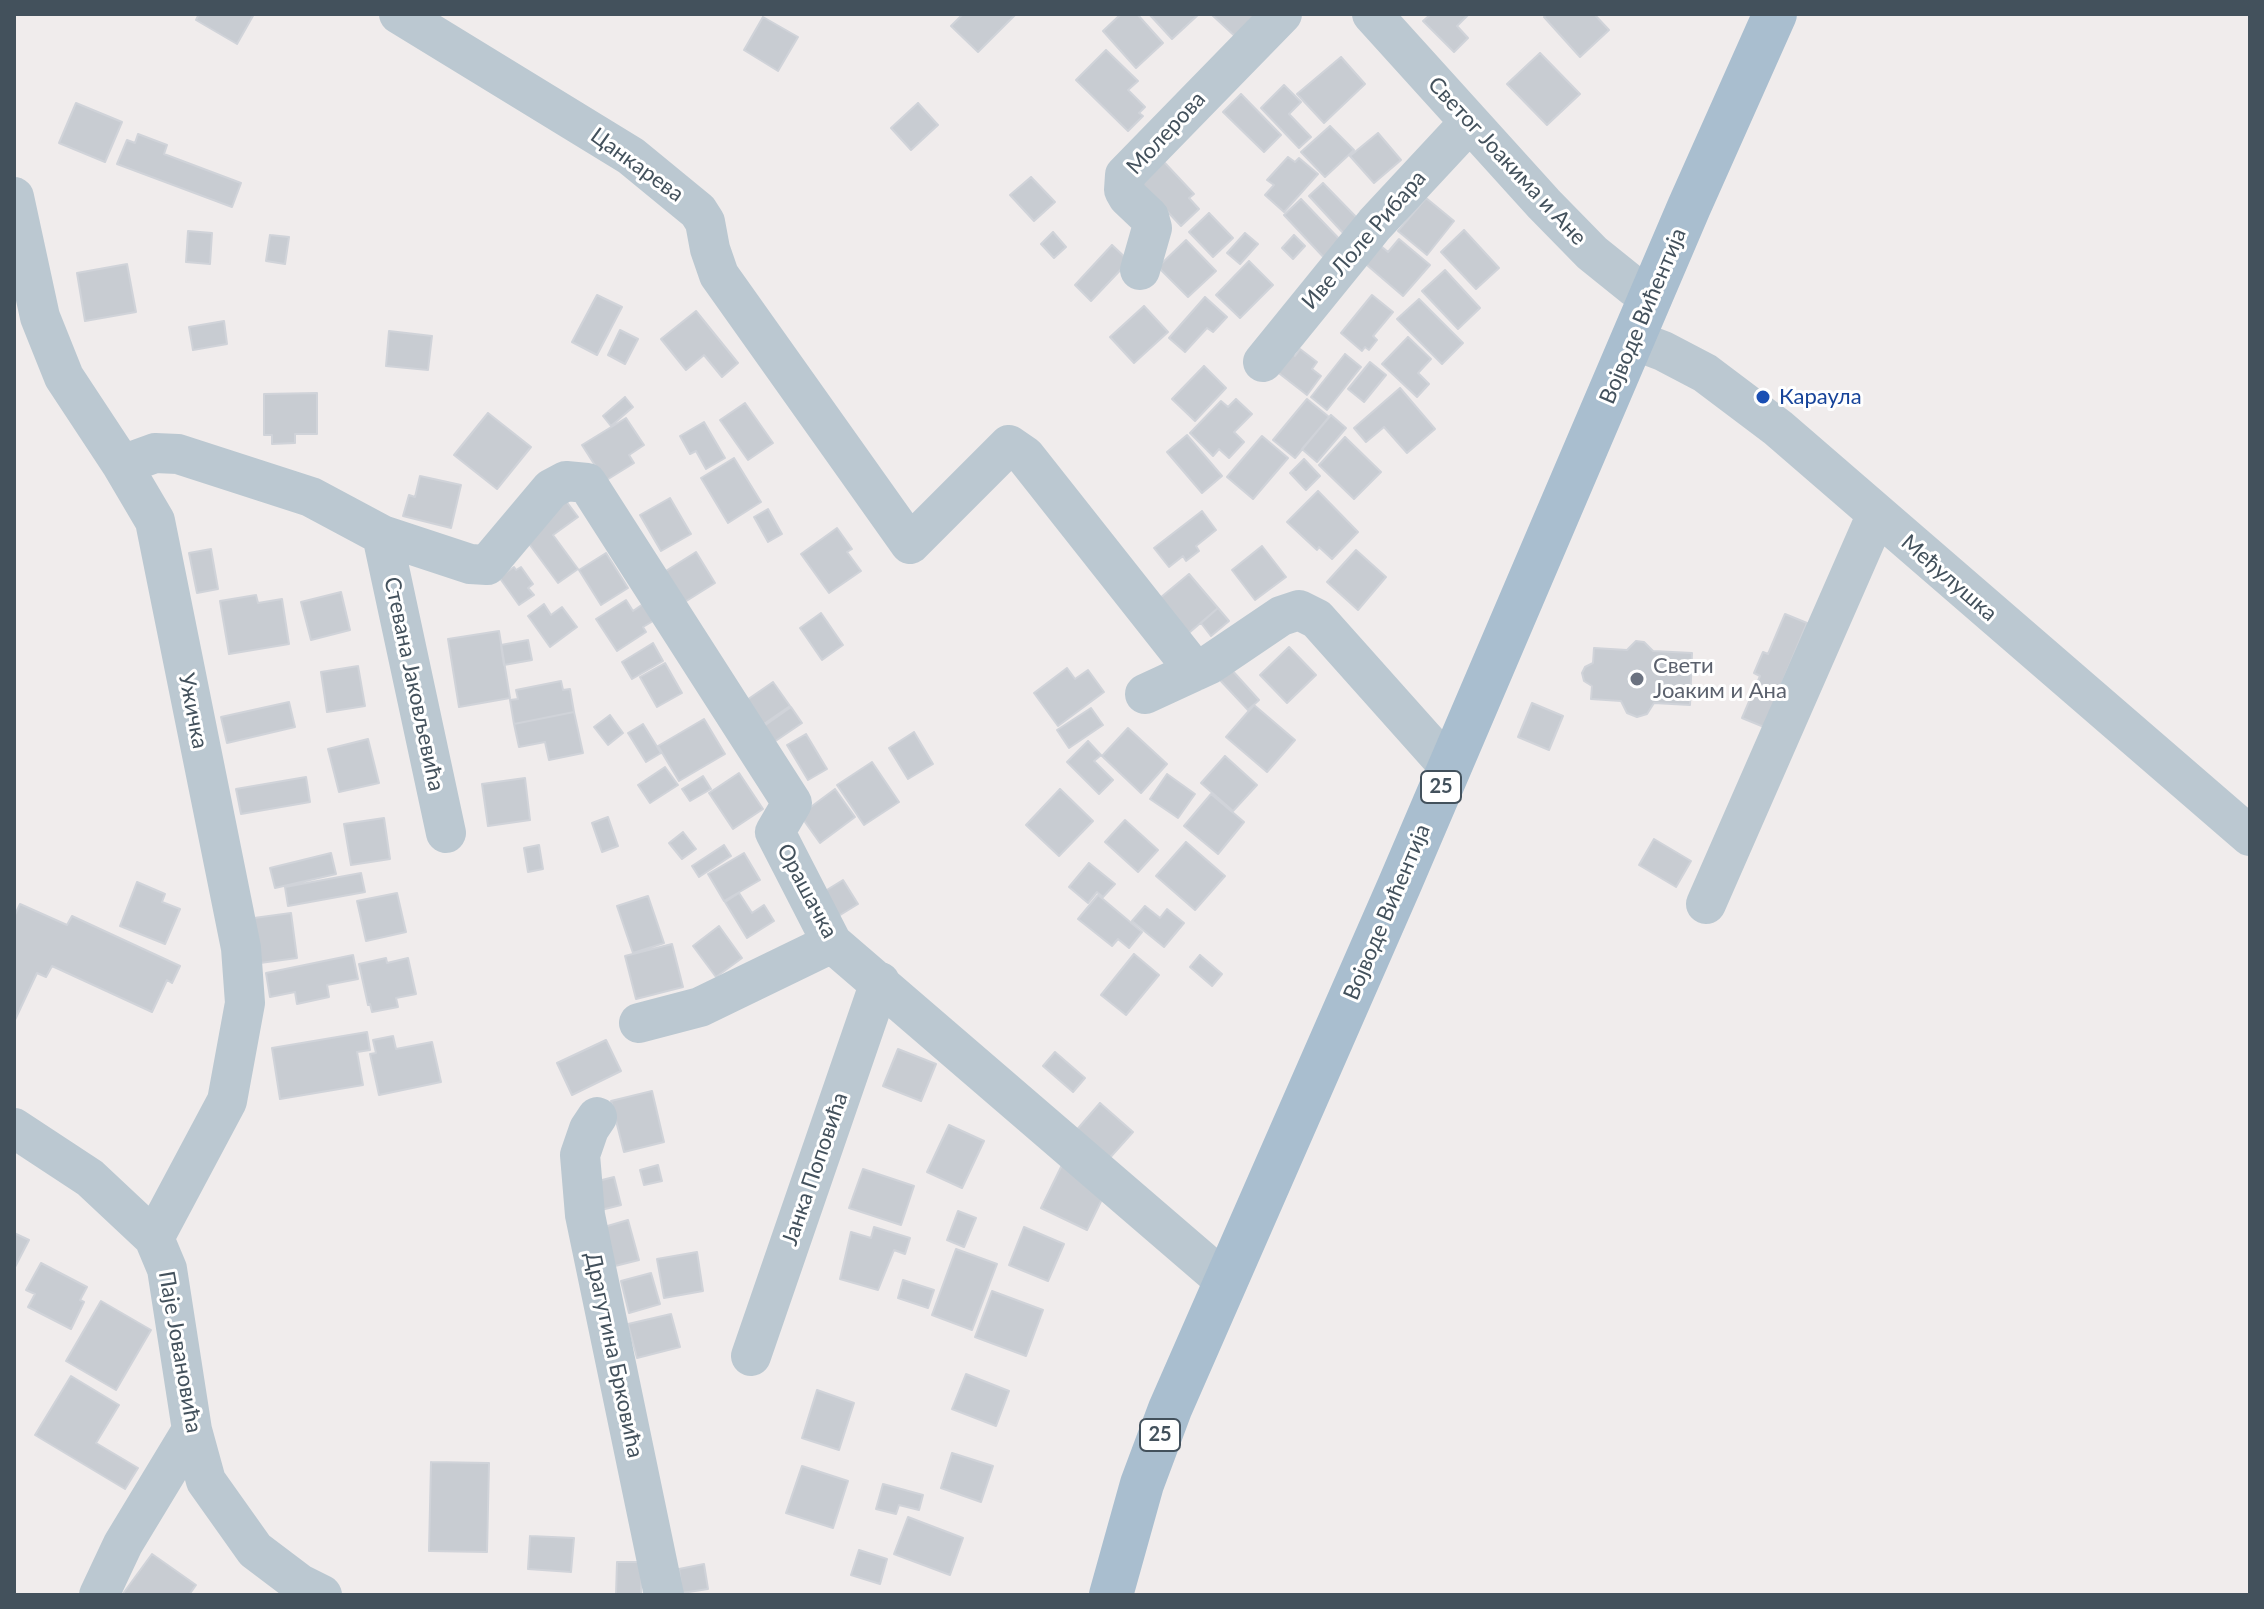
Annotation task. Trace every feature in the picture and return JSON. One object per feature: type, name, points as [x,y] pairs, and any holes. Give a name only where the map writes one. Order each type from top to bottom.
[{"type":"main road","name":"Војводе Вићентија","points":[[1111,1595],[1153,1452],[1170,1409],[1775,14]]},
{"type":"street","name":"Цанкарева","points":[[399,14],[631,156],[698,211],[705,222],[719,275],[910,544],[1009,445],[1025,456],[1195,671]]},
{"type":"street","points":[[443,14],[541,81]]},
{"type":"street","name":"Молерова","points":[[1140,270],[1152,228],[1149,217],[1124,190],[1125,175],[1282,14]]},
{"type":"street","name":"Светог Јоакима и Ане","points":[[1372,14],[1469,123],[1592,253],[1652,298]]},
{"type":"street","name":"Иве Лоле Рибара","points":[[1263,362],[1375,224],[1469,123]]},
{"type":"street","name":"Ужичка","points":[[14,197],[40,317],[64,377],[155,521],[241,948],[245,1003],[227,1101],[154,1238]]},
{"type":"street","name":"Међулушка","points":[[1634,340],[1685,362],[1778,428],[1876,516],[2250,836]]},
{"type":"street","points":[[122,465],[155,453],[178,454],[311,497],[382,535]]},
{"type":"street","name":"Орашачка","points":[[382,535],[470,564],[487,565],[551,489],[566,481],[587,483],[792,803],[775,832],[832,943],[1226,1282]]},
{"type":"street","points":[[1706,904],[1876,516]]},
{"type":"street","name":"Стевана Јаковљевића","points":[[382,535],[446,833]]},
{"type":"street","points":[[1145,694],[1195,671],[1281,616],[1299,610],[1317,619],[1450,768]]},
{"type":"street","points":[[639,1023],[700,1007],[832,943]]},
{"type":"street","name":"Јанка Поповића","points":[[751,1356],[880,982]]},
{"type":"street","name":"Драгутина Брковића","points":[[597,1117],[589,1129],[580,1155],[585,1215],[664,1595]]},
{"type":"street","name":"Паје Јовановића","points":[[14,1128],[90,1178],[154,1238],[167,1269],[192,1430],[206,1481],[255,1550],[300,1584],[322,1595]]},
{"type":"street","points":[[99,1595],[123,1544],[192,1430]]},
{"type":"building","points":[[199,14],[254,14],[237,44],[196,20]]},
{"type":"building","points":[[963,14],[1016,14],[978,52],[951,26]]},
{"type":"building","points":[[1121,14],[1137,14],[1163,43],[1136,68],[1103,31]]},
{"type":"building","points":[[1149,14],[1199,14],[1172,39]]},
{"type":"building","points":[[1211,14],[1258,14],[1239,40]]},
{"type":"building","points":[[1431,14],[1469,14],[1457,26],[1468,38],[1454,52],[1423,21]]},
{"type":"building","points":[[1547,14],[1594,14],[1609,30],[1580,57],[1544,17]]},
{"type":"building","points":[[763,17],[798,37],[778,71],[744,50]]},
{"type":"building","points":[[1106,50],[1138,81],[1128,90],[1145,107],[1139,113],[1143,116],[1128,131],[1076,80]]},
{"type":"building","points":[[1540,53],[1580,94],[1547,125],[1507,84]]},
{"type":"building","points":[[1341,57],[1365,84],[1324,123],[1297,94]]},
{"type":"building","points":[[1284,85],[1301,102],[1289,114],[1311,137],[1299,148],[1261,108]]},
{"type":"building","points":[[1241,94],[1281,135],[1264,152],[1223,112]]},
{"type":"building","points":[[76,103],[122,122],[105,162],[59,143]]},
{"type":"building","points":[[918,103],[938,125],[911,150],[891,128]]},
{"type":"building","points":[[1330,126],[1354,150],[1325,177],[1301,152]]},
{"type":"building","points":[[1378,133],[1401,160],[1374,183],[1350,156]]},
{"type":"building","points":[[138,134],[167,145],[164,154],[241,183],[232,207],[117,164],[127,140],[135,143]]},
{"type":"building","points":[[1288,157],[1295,162],[1299,158],[1318,174],[1284,212],[1265,195],[1274,185],[1267,180]]},
{"type":"building","points":[[1164,162],[1194,194],[1189,198],[1199,209],[1181,226],[1134,176]]},
{"type":"building","points":[[1031,177],[1055,202],[1034,221],[1010,195]]},
{"type":"building","points":[[1323,183],[1360,221],[1345,235],[1309,196]]},
{"type":"building","points":[[1426,198],[1454,221],[1427,255],[1398,231]]},
{"type":"building","points":[[1301,199],[1346,246],[1329,263],[1284,215]]},
{"type":"building","points":[[1209,213],[1233,238],[1213,257],[1189,232]]},
{"type":"building","points":[[1464,230],[1499,268],[1476,289],[1441,252]]},
{"type":"building","points":[[188,231],[212,233],[210,264],[186,262]]},
{"type":"building","points":[[1053,232],[1066,247],[1054,258],[1041,244]]},
{"type":"building","points":[[1245,233],[1258,244],[1240,264],[1227,253]]},
{"type":"building","points":[[270,235],[289,237],[285,264],[266,261]]},
{"type":"building","points":[[1294,235],[1305,246],[1293,259],[1282,248]]},
{"type":"building","points":[[1399,239],[1430,265],[1403,296],[1361,260],[1376,242],[1388,252]]},
{"type":"building","points":[[1186,240],[1216,271],[1188,297],[1158,267]]},
{"type":"building","points":[[1112,245],[1129,261],[1091,301],[1075,285]]},
{"type":"building","points":[[1249,261],[1273,285],[1240,318],[1216,295]]},
{"type":"building","points":[[127,264],[136,312],[85,321],[77,273]]},
{"type":"building","points":[[1445,270],[1480,308],[1458,329],[1422,291]]},
{"type":"building","points":[[597,295],[622,307],[597,355],[572,342]]},
{"type":"building","points":[[1372,295],[1393,312],[1373,336],[1377,340],[1369,350],[1365,347],[1362,351],[1341,333]]},
{"type":"building","points":[[1205,297],[1227,317],[1213,332],[1207,328],[1185,352],[1169,338]]},
{"type":"building","points":[[1419,299],[1463,343],[1442,364],[1397,319]]},
{"type":"building","points":[[1144,306],[1168,332],[1134,363],[1110,337]]},
{"type":"building","points":[[696,311],[738,363],[722,377],[704,355],[686,370],[661,339]]},
{"type":"building","points":[[224,321],[227,344],[193,350],[189,327]]},
{"type":"building","points":[[620,330],[638,339],[625,364],[608,355]]},
{"type":"building","points":[[389,331],[432,336],[428,370],[386,366]]},
{"type":"building","points":[[1408,337],[1431,359],[1418,373],[1429,384],[1417,397],[1382,364]]},
{"type":"building","points":[[1285,349],[1295,356],[1300,349],[1317,362],[1312,369],[1321,376],[1307,395],[1271,367]]},
{"type":"building","points":[[1345,354],[1361,367],[1327,410],[1311,397]]},
{"type":"building","points":[[1370,362],[1386,375],[1364,402],[1348,389]]},
{"type":"building","points":[[1204,366],[1226,388],[1195,421],[1172,399]]},
{"type":"building","points":[[1400,388],[1435,429],[1407,453],[1384,427],[1366,442],[1354,428]]},
{"type":"building","points":[[317,393],[317,434],[295,434],[295,443],[272,444],[272,435],[264,435],[264,394]]},
{"type":"building","points":[[625,397],[633,407],[611,426],[603,416]]},
{"type":"building","points":[[1236,399],[1252,414],[1234,432],[1244,442],[1229,458],[1219,449],[1213,456],[1190,433],[1221,401],[1228,407]]},
{"type":"building","points":[[1307,399],[1329,417],[1295,458],[1273,440]]},
{"type":"building","points":[[745,403],[773,443],[748,460],[720,420]]},
{"type":"building","points":[[488,413],[531,447],[497,489],[454,455]]},
{"type":"building","points":[[1331,415],[1346,428],[1317,462],[1302,449]]},
{"type":"building","points":[[626,418],[644,445],[629,455],[634,463],[605,481],[582,445]]},
{"type":"building","points":[[704,422],[725,458],[706,469],[696,451],[690,454],[680,436]]},
{"type":"building","points":[[1187,435],[1222,476],[1202,493],[1167,452]]},
{"type":"building","points":[[1262,436],[1288,458],[1253,499],[1227,477]]},
{"type":"building","points":[[1345,437],[1381,472],[1354,499],[1319,465]]},
{"type":"building","points":[[734,458],[761,502],[728,523],[701,478]]},
{"type":"building","points":[[1304,459],[1320,476],[1306,490],[1290,473]]},
{"type":"building","points":[[420,476],[461,485],[451,528],[403,516],[409,495],[415,497]]},
{"type":"building","points":[[1318,491],[1358,532],[1332,559],[1319,547],[1317,550],[1287,522]]},
{"type":"building","points":[[670,498],[691,534],[661,551],[640,515]]},
{"type":"building","points":[[566,501],[578,517],[553,535],[578,569],[558,583],[521,533]]},
{"type":"building","points":[[768,509],[782,534],[768,542],[754,517]]},
{"type":"building","points":[[1202,511],[1216,530],[1196,546],[1199,551],[1186,561],[1183,556],[1169,567],[1154,548]]},
{"type":"building","points":[[837,528],[852,549],[847,552],[861,571],[829,593],[801,554]]},
{"type":"building","points":[[1262,546],[1286,577],[1255,600],[1232,570]]},
{"type":"building","points":[[211,549],[218,589],[197,593],[189,553]]},
{"type":"building","points":[[1356,550],[1386,577],[1358,610],[1327,582]]},
{"type":"building","points":[[696,552],[715,583],[680,605],[661,574]]},
{"type":"building","points":[[606,553],[628,588],[601,605],[579,570]]},
{"type":"building","points":[[514,567],[516,570],[521,567],[533,584],[528,588],[534,595],[519,605],[499,577]]},
{"type":"building","points":[[1189,574],[1218,608],[1183,638],[1154,603]]},
{"type":"building","points":[[341,592],[350,630],[311,640],[301,602]]},
{"type":"building","points":[[256,595],[258,603],[282,599],[289,644],[229,654],[220,601]]},
{"type":"building","points":[[626,600],[633,611],[643,604],[653,621],[643,627],[646,632],[617,651],[596,619]]},
{"type":"building","points":[[544,604],[551,615],[562,607],[577,627],[550,647],[528,616]]},
{"type":"building","points":[[1218,608],[1229,621],[1211,636],[1201,623]]},
{"type":"building","points":[[821,613],[843,645],[822,660],[800,628]]},
{"type":"building","points":[[1785,614],[1807,623],[1764,727],[1742,718],[1760,676],[1754,673],[1763,652],[1768,654]]},
{"type":"building","points":[[499,631],[510,698],[459,707],[448,639]]},
{"type":"building","points":[[528,640],[532,660],[504,665],[501,645]]},
{"type":"building","name":"Свети Јоаким и Ана","points":[[1636,641],[1644,642],[1653,651],[1692,653],[1690,705],[1654,703],[1647,714],[1637,717],[1627,713],[1621,701],[1591,699],[1592,686],[1584,681],[1582,673],[1585,667],[1593,663],[1594,648],[1627,650]]},
{"type":"building","points":[[653,643],[663,661],[632,679],[622,662]]},
{"type":"building","points":[[1289,647],[1316,675],[1287,703],[1260,675]]},
{"type":"building","points":[[665,663],[682,693],[657,707],[640,677]]},
{"type":"building","points":[[358,666],[365,706],[327,712],[321,672]]},
{"type":"building","points":[[1067,668],[1075,679],[1088,670],[1104,692],[1058,726],[1034,693]]},
{"type":"building","points":[[1230,668],[1259,700],[1248,710],[1219,679]]},
{"type":"building","points":[[561,681],[563,690],[570,689],[574,712],[514,724],[510,700],[518,699],[516,690]]},
{"type":"building","points":[[773,682],[790,706],[761,726],[744,702]]},
{"type":"building","points":[[289,702],[295,727],[227,743],[221,717]]},
{"type":"building","points":[[1532,703],[1563,716],[1549,750],[1518,737]]},
{"type":"building","points":[[1254,705],[1295,740],[1267,772],[1226,737]]},
{"type":"building","points":[[791,707],[802,723],[774,742],[764,726]]},
{"type":"building","points":[[1091,708],[1103,725],[1069,748],[1057,730]]},
{"type":"building","points":[[574,712],[583,753],[549,760],[545,742],[519,747],[514,724]]},
{"type":"building","points":[[610,715],[623,733],[608,745],[594,727]]},
{"type":"building","points":[[704,719],[725,754],[679,781],[658,746]]},
{"type":"building","points":[[643,724],[661,753],[646,762],[628,733]]},
{"type":"building","points":[[1128,728],[1167,764],[1141,793],[1102,756]]},
{"type":"building","points":[[914,732],[933,764],[908,779],[889,748]]},
{"type":"building","points":[[806,734],[827,769],[808,780],[787,745]]},
{"type":"building","points":[[368,739],[379,783],[339,792],[328,749]]},
{"type":"building","points":[[1088,741],[1101,755],[1094,761],[1113,780],[1099,794],[1067,762]]},
{"type":"building","points":[[1225,756],[1257,785],[1233,811],[1201,783]]},
{"type":"building","points":[[872,762],[899,802],[864,825],[837,785]]},
{"type":"building","points":[[665,767],[678,785],[650,803],[638,785]]},
{"type":"building","points":[[739,773],[763,809],[733,829],[709,793]]},
{"type":"building","points":[[1167,774],[1195,794],[1178,818],[1150,799]]},
{"type":"building","points":[[703,776],[711,789],[690,801],[682,789]]},
{"type":"building","points":[[306,777],[310,802],[241,814],[236,789]]},
{"type":"building","points":[[525,778],[530,820],[488,826],[482,784]]},
{"type":"building","points":[[835,789],[855,817],[820,843],[800,815]]},
{"type":"building","points":[[1060,789],[1093,821],[1059,856],[1026,825]]},
{"type":"building","points":[[1211,794],[1244,822],[1218,854],[1184,826]]},
{"type":"building","points":[[608,817],[618,846],[602,852],[592,823]]},
{"type":"building","points":[[384,818],[390,859],[351,865],[344,824]]},
{"type":"building","points":[[1125,820],[1158,850],[1138,872],[1105,842]]},
{"type":"building","points":[[683,832],[696,849],[682,859],[669,843]]},
{"type":"building","points":[[1654,839],[1691,861],[1676,887],[1639,865]]},
{"type":"building","points":[[1186,842],[1225,876],[1195,910],[1156,876]]},
{"type":"building","points":[[539,845],[543,869],[528,872],[524,848]]},
{"type":"building","points":[[724,845],[731,856],[699,877],[692,866]]},
{"type":"building","points":[[331,853],[336,874],[275,888],[270,868]]},
{"type":"building","points":[[744,853],[760,880],[724,901],[708,874]]},
{"type":"building","points":[[1089,863],[1115,884],[1103,897],[1097,892],[1088,903],[1069,887]]},
{"type":"building","points":[[361,873],[365,892],[288,906],[285,887]]},
{"type":"building","points":[[843,880],[858,904],[832,920],[817,896]]},
{"type":"building","points":[[137,882],[165,894],[162,902],[180,909],[165,944],[120,926]]},
{"type":"building","points":[[397,893],[406,932],[366,941],[357,901]]},
{"type":"building","points":[[739,893],[752,913],[764,905],[774,921],[747,938],[725,902]]},
{"type":"building","points":[[1098,895],[1142,932],[1129,948],[1118,939],[1112,946],[1078,919]]},
{"type":"building","points":[[648,896],[664,943],[633,953],[617,906]]},
{"type":"building","points":[[20,904],[67,925],[72,916],[180,966],[172,983],[167,980],[152,1012],[52,966],[46,977],[37,973],[14,1022],[14,917]]},
{"type":"building","points":[[1145,906],[1160,918],[1167,909],[1184,923],[1164,947],[1132,921]]},
{"type":"building","points":[[291,913],[297,958],[260,963],[254,918]]},
{"type":"building","points":[[719,926],[742,958],[716,977],[693,946]]},
{"type":"building","points":[[672,944],[683,987],[636,999],[625,956]]},
{"type":"building","points":[[1134,954],[1159,975],[1126,1015],[1101,995]]},
{"type":"building","points":[[353,955],[358,979],[327,985],[329,997],[297,1004],[295,992],[270,997],[266,973]]},
{"type":"building","points":[[1200,955],[1222,974],[1212,986],[1190,967]]},
{"type":"building","points":[[386,958],[387,963],[408,958],[416,994],[396,998],[398,1007],[372,1012],[359,964]]},
{"type":"building","points":[[367,1032],[370,1050],[357,1052],[363,1085],[280,1099],[272,1048]]},
{"type":"building","points":[[393,1036],[396,1049],[432,1042],[441,1082],[379,1095],[370,1054],[376,1053],[373,1040]]},
{"type":"building","points":[[606,1040],[621,1071],[572,1095],[557,1063]]},
{"type":"building","points":[[898,1049],[936,1064],[921,1101],[883,1086]]},
{"type":"building","points":[[1055,1052],[1085,1078],[1073,1092],[1043,1066]]},
{"type":"building","points":[[652,1091],[664,1142],[624,1152],[611,1101]]},
{"type":"building","points":[[1100,1103],[1133,1132],[1107,1161],[1074,1133]]},
{"type":"building","points":[[949,1125],[984,1141],[962,1188],[927,1172]]},
{"type":"building","points":[[1063,1163],[1109,1185],[1087,1230],[1041,1208]]},
{"type":"building","points":[[658,1165],[662,1181],[644,1185],[640,1170]]},
{"type":"building","points":[[863,1169],[914,1186],[901,1225],[849,1208]]},
{"type":"building","points":[[614,1177],[621,1205],[601,1210],[594,1182]]},
{"type":"building","points":[[958,1211],[976,1218],[964,1247],[947,1240]]},
{"type":"building","points":[[628,1220],[639,1260],[615,1266],[604,1227]]},
{"type":"building","points":[[874,1227],[910,1238],[905,1254],[894,1250],[878,1290],[840,1279],[851,1232],[871,1238]]},
{"type":"building","points":[[1024,1227],[1064,1244],[1048,1281],[1009,1265]]},
{"type":"building","points":[[14,1233],[29,1240],[14,1269]]},
{"type":"building","points":[[956,1249],[997,1264],[972,1330],[932,1315]]},
{"type":"building","points":[[697,1252],[703,1291],[664,1298],[657,1259]]},
{"type":"building","points":[[41,1263],[87,1287],[80,1300],[84,1302],[71,1329],[28,1307],[35,1294],[26,1290]]},
{"type":"building","points":[[651,1273],[660,1304],[629,1313],[621,1281]]},
{"type":"building","points":[[903,1280],[934,1290],[928,1308],[898,1298]]},
{"type":"building","points":[[992,1291],[1043,1310],[1026,1356],[975,1337]]},
{"type":"building","points":[[101,1301],[151,1330],[116,1390],[66,1361]]},
{"type":"building","points":[[671,1314],[680,1347],[637,1358],[628,1324]]},
{"type":"building","points":[[966,1374],[1009,1391],[996,1426],[952,1409]]},
{"type":"building","points":[[71,1376],[119,1405],[96,1443],[138,1468],[125,1489],[35,1435]]},
{"type":"building","points":[[817,1390],[854,1403],[839,1450],[802,1438]]},
{"type":"building","points":[[952,1453],[993,1466],[981,1502],[941,1488]]},
{"type":"building","points":[[431,1462],[489,1463],[487,1552],[429,1551]]},
{"type":"building","points":[[802,1466],[848,1481],[833,1528],[786,1513]]},
{"type":"building","points":[[883,1484],[923,1495],[919,1510],[899,1505],[896,1514],[876,1509]]},
{"type":"building","points":[[908,1517],[963,1538],[950,1575],[894,1554]]},
{"type":"building","points":[[530,1536],[574,1538],[571,1572],[528,1569]]},
{"type":"building","points":[[859,1550],[887,1559],[880,1584],[851,1575]]},
{"type":"building","points":[[152,1554],[196,1585],[189,1595],[122,1595]]},
{"type":"building","points":[[617,1562],[642,1562],[641,1595],[616,1595]]},
{"type":"building","points":[[704,1564],[708,1589],[682,1593],[679,1569]]},
{"type":"place","name":"Караула","points":[[1763,397]]},
{"type":"place","name":"Свети Јоаким и Ана","points":[[1637,679]]}]
